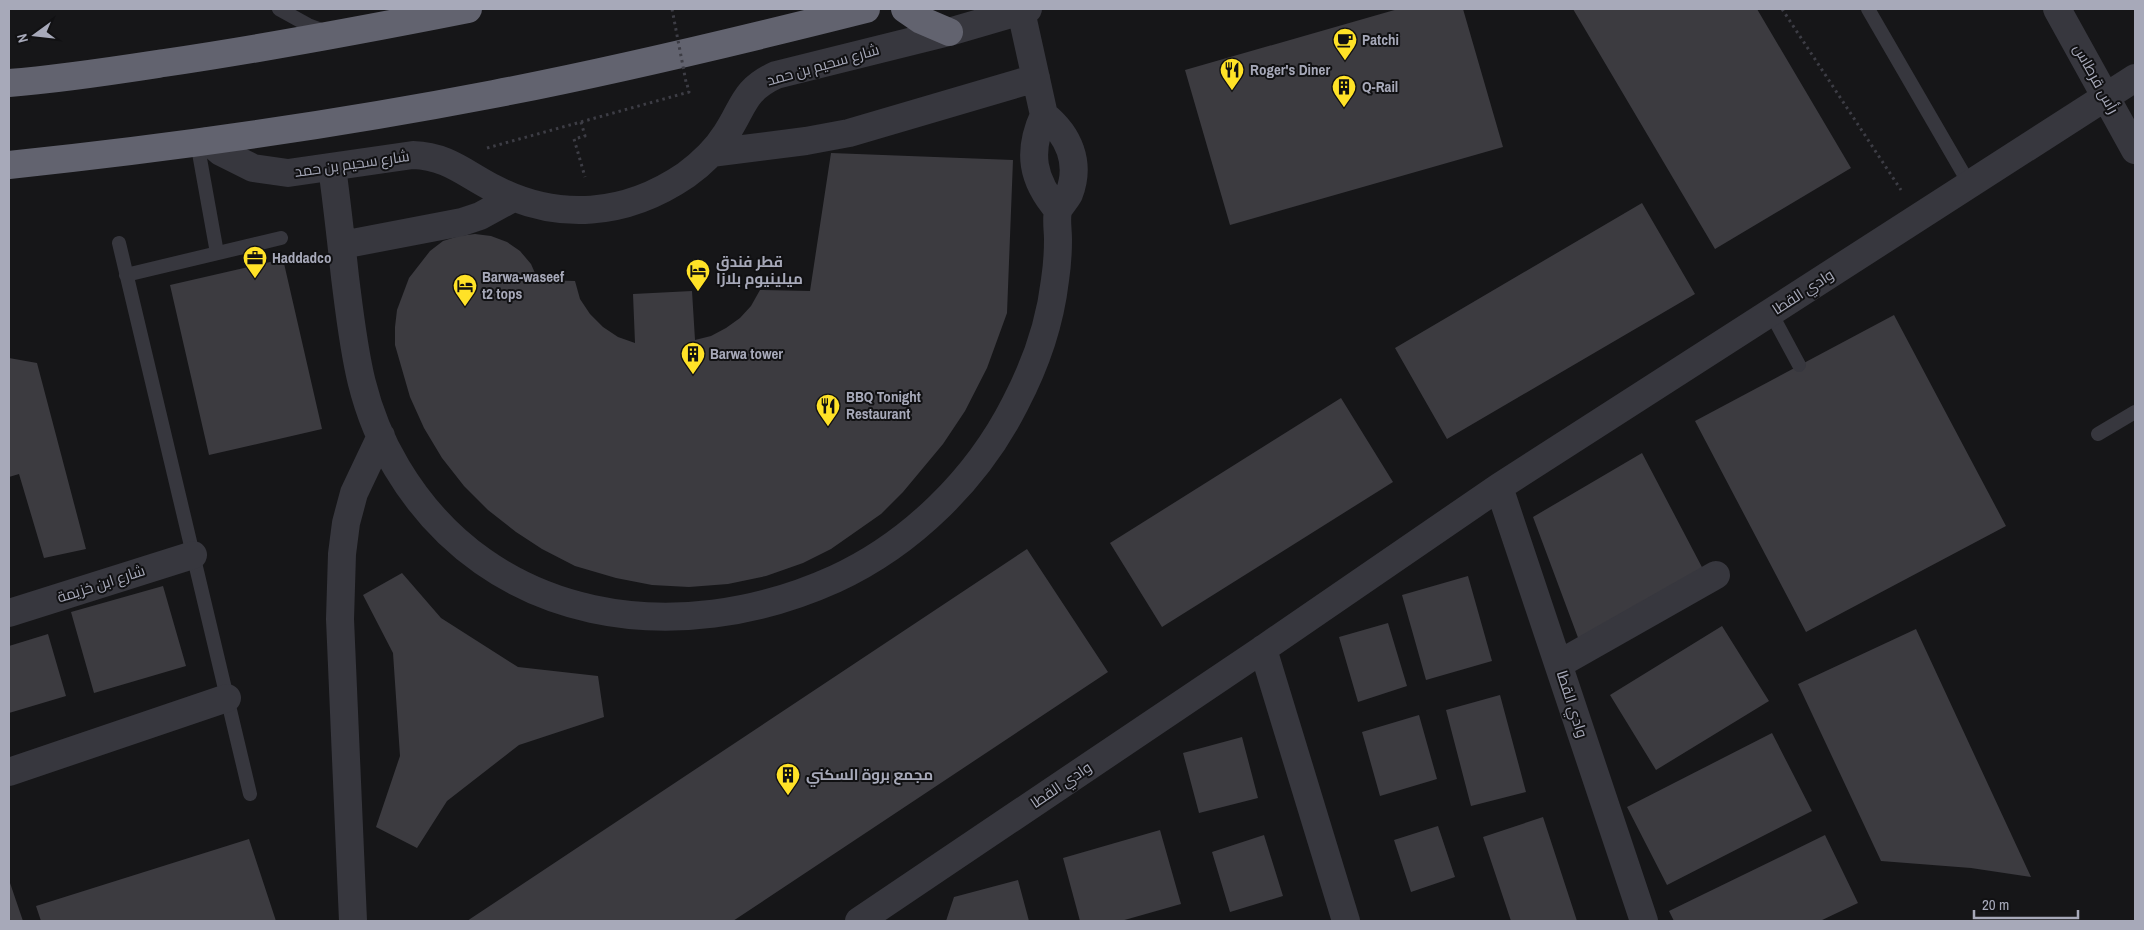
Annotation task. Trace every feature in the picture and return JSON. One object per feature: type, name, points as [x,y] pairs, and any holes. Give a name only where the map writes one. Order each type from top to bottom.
[{"type":"highway","points":[[10,82],[97,73],[334,35],[468,9]]},
{"type":"highway","points":[[9,164],[120,153],[203,142],[378,115],[496,94],[739,40],[866,9]]},
{"type":"highway","points":[[905,9],[921,20],[949,32]]},
{"type":"street","name":"رأس قرطاس","points":[[2057,9],[2135,150]]},
{"type":"street","name":"شارع سحيم بن حمد","points":[[203,142],[237,161],[270,172],[288,173],[332,168],[413,155],[441,159],[513,198],[539,206],[565,210],[593,210],[619,206],[645,198],[669,186],[691,171],[711,153],[726,134],[743,101],[752,90],[764,81],[790,72],[949,32],[1024,10]]},
{"type":"street","points":[[1024,10],[1044,115],[1037,131],[1034,148],[1034,166],[1047,198],[1058,210]]},
{"type":"street","points":[[711,153],[806,141],[849,132],[1036,78]]},
{"type":"street","name":"وادي القطا","points":[[859,921],[1263,649],[1499,487],[2135,78]]},
{"type":"street","points":[[332,168],[354,356],[365,397],[380,436],[398,469],[420,499],[444,527],[471,552],[502,573],[535,590],[569,604],[606,613],[642,617],[679,618],[716,614],[757,606],[798,594],[837,578],[874,557],[909,533],[941,505],[969,474],[994,440],[1016,404],[1033,365],[1046,325],[1054,283],[1058,247],[1058,210],[1067,198],[1072,183],[1074,167],[1072,152],[1066,138],[1056,125],[1044,115]]},
{"type":"street","points":[[342,245],[462,222],[489,212],[513,198]]},
{"type":"street","points":[[353,921],[340,619],[342,554],[346,523],[354,493],[380,436]]},
{"type":"street","name":"وادي القطا","points":[[1499,487],[1644,921]]},
{"type":"street","name":"شارع ابن خزيمة","points":[[9,613],[193,555]]},
{"type":"street","points":[[1558,664],[1716,575]]},
{"type":"street","points":[[1263,649],[1346,921]]},
{"type":"street","points":[[9,772],[227,698]]},
{"type":"lane","points":[[279,9],[308,25],[334,35]]},
{"type":"lane","points":[[1868,9],[1970,185]]},
{"type":"lane","points":[[203,142],[217,253]]},
{"type":"lane","points":[[126,276],[281,238]]},
{"type":"lane","points":[[119,243],[250,794]]},
{"type":"lane","points":[[1771,313],[1799,365]]},
{"type":"lane","points":[[2098,434],[2135,412]]},
{"type":"path","points":[[465,172],[482,166],[478,150],[689,92],[672,9]]},
{"type":"path","points":[[1782,9],[1919,218]]},
{"type":"path","points":[[574,139],[585,136],[581,122]]},
{"type":"building","name":"Q-Rail","points":[[1398,9],[1463,9],[1503,147],[1230,225],[1185,70]]},
{"type":"building","points":[[1573,9],[1757,9],[1851,168],[1715,249]]},
{"type":"building","name":"Barwa tower","points":[[831,153],[1013,160],[1007,313],[987,368],[965,411],[943,444],[903,492],[881,514],[831,549],[803,563],[766,576],[728,584],[689,587],[652,585],[616,578],[575,566],[542,549],[488,510],[464,486],[442,458],[424,428],[410,397],[395,345],[397,310],[409,278],[430,251],[443,241],[475,234],[491,236],[507,242],[520,251],[531,264],[538,280],[575,281],[580,299],[590,314],[603,327],[618,337],[635,343],[633,294],[692,291],[695,340],[711,336],[740,318],[751,306],[760,290],[810,291]]},
{"type":"building","points":[[1642,203],[1695,294],[1447,439],[1395,348]]},
{"type":"building","points":[[283,259],[322,429],[209,455],[170,285]]},
{"type":"building","points":[[1894,315],[2006,526],[1806,632],[1695,421]]},
{"type":"building","points":[[9,358],[37,363],[86,549],[44,558],[19,474],[9,477]]},
{"type":"building","points":[[1341,398],[1393,482],[1162,627],[1110,543]]},
{"type":"building","points":[[1642,453],[1704,571],[1580,643],[1533,517]]},
{"type":"building","name":"مجمع بروة السكني","points":[[1027,549],[1108,672],[733,921],[467,921]]},
{"type":"building","points":[[402,573],[441,618],[518,667],[598,676],[604,717],[519,745],[447,801],[417,848],[376,827],[400,756],[393,653],[363,595]]},
{"type":"building","points":[[1468,576],[1492,661],[1426,680],[1402,595]]},
{"type":"building","points":[[163,586],[186,666],[94,693],[71,612]]},
{"type":"building","points":[[1388,623],[1407,686],[1358,702],[1339,637]]},
{"type":"building","points":[[1722,626],[1769,701],[1656,770],[1610,695]]},
{"type":"building","points":[[1916,629],[2031,877],[1971,868],[1881,861],[1798,684]]},
{"type":"building","points":[[48,634],[66,696],[9,713],[9,646]]},
{"type":"building","points":[[1500,695],[1526,792],[1471,806],[1446,710]]},
{"type":"building","points":[[1419,715],[1437,779],[1380,796],[1362,732]]},
{"type":"building","points":[[1772,733],[1812,811],[1667,885],[1627,807]]},
{"type":"building","points":[[1242,737],[1258,798],[1199,813],[1183,753]]},
{"type":"building","points":[[1543,817],[1577,921],[1511,921],[1483,837]]},
{"type":"building","points":[[1438,826],[1455,877],[1411,892],[1394,840]]},
{"type":"building","points":[[1160,830],[1181,904],[1121,921],[1080,921],[1063,858]]},
{"type":"building","points":[[1264,835],[1283,896],[1230,912],[1212,852]]},
{"type":"building","points":[[1825,835],[1858,903],[1820,921],[1674,921],[1669,911]]},
{"type":"building","points":[[249,839],[276,921],[41,921],[36,906]]},
{"type":"building","points":[[9,880],[23,921],[9,921]]},
{"type":"building","points":[[1018,880],[1029,921],[946,921],[954,897]]},
{"type":"place","name":"Patchi","points":[[1345,61]]},
{"type":"place","name":"Roger's Diner","points":[[1232,91]]},
{"type":"place","name":"Q-Rail","points":[[1344,108]]},
{"type":"place","name":"Haddadco","points":[[255,279]]},
{"type":"place","name":"قطر فندق ميلينيوم بلازا","points":[[698,292]]},
{"type":"place","name":"Barwa-waseef t2 tops","points":[[465,307]]},
{"type":"place","name":"Barwa tower","points":[[693,375]]},
{"type":"place","name":"BBQ Tonight Restaurant","points":[[828,427]]},
{"type":"place","name":"مجمع بروة السكني","points":[[788,796]]}]
